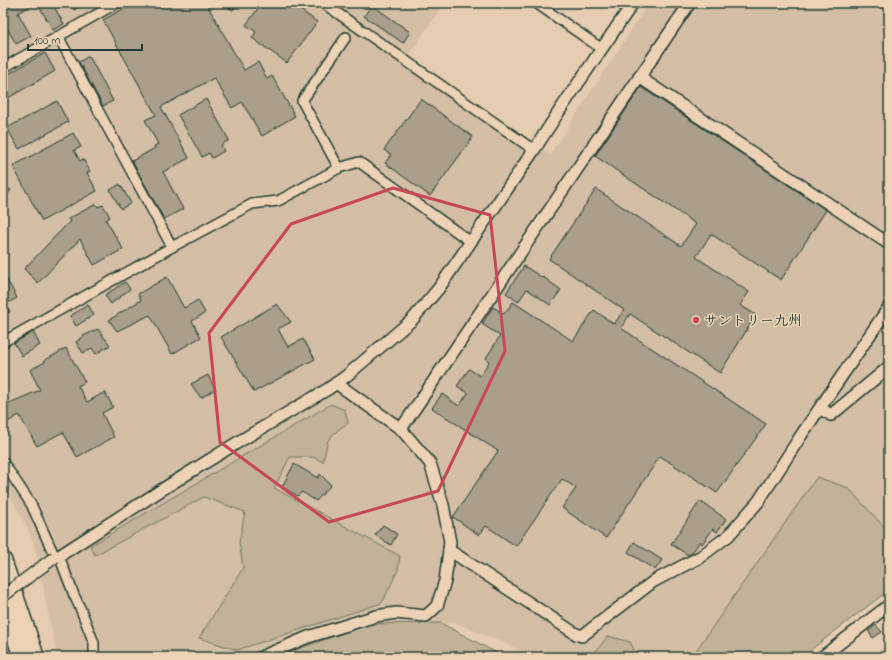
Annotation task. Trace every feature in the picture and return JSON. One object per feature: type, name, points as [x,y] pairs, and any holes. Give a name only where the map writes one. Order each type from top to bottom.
[{"type":"highway","points":[[3,560],[36,657]]},
{"type":"highway","points":[[3,603],[22,657]]},
{"type":"street","points":[[3,68],[116,3]]},
{"type":"street","points":[[322,3],[534,150]]},
{"type":"street","points":[[536,3],[602,49]]},
{"type":"street","points":[[3,596],[57,557],[173,482],[336,383],[412,320],[439,288],[633,3]]},
{"type":"street","points":[[401,429],[688,3]]},
{"type":"street","points":[[58,36],[172,247]]},
{"type":"street","points":[[339,168],[302,101],[346,37]]},
{"type":"street","points":[[639,77],[889,244]]},
{"type":"street","points":[[3,342],[252,204],[278,201],[339,168],[359,162],[471,242]]},
{"type":"street","points":[[449,550],[576,634],[582,636],[654,581],[700,557],[728,536],[758,502],[889,307]]},
{"type":"street","points":[[820,408],[831,415],[889,367]]},
{"type":"street","points":[[261,657],[308,637],[376,616],[396,613],[426,616],[437,606],[445,581],[450,542],[443,505],[430,463],[401,429],[336,383]]},
{"type":"street","points":[[3,462],[31,504],[57,557],[94,643],[94,657]]},
{"type":"street","points":[[822,657],[889,605]]},
{"type":"highlighted area","points":[[393,188],[490,215],[505,351],[438,491],[329,522],[220,442],[209,333],[291,224]]},
{"type":"shaded area","points":[[3,3],[444,3],[408,56],[550,155],[649,3],[889,3],[889,554],[760,657],[536,657],[454,622],[289,654],[281,657],[57,657],[34,542],[3,481]]},
{"type":"shaded area","points":[[331,404],[345,410],[348,423],[339,429],[328,440],[323,462],[313,457],[290,457],[274,488],[400,556],[398,570],[382,603],[237,650],[199,638],[243,568],[239,542],[245,512],[204,497],[95,555],[90,546]]},
{"type":"shaded area","points":[[817,477],[848,488],[889,532],[889,590],[803,657],[693,657],[693,655]]},
{"type":"shaded area","points":[[441,623],[504,657],[274,657],[370,624]]},
{"type":"shaded area","points":[[608,636],[630,642],[638,657],[591,657]]},
{"type":"building","points":[[3,3],[35,3],[18,13],[31,36],[16,44],[3,21]]},
{"type":"building","points":[[37,3],[52,3],[64,24],[53,30]]},
{"type":"building","points":[[70,3],[86,3],[74,10]]},
{"type":"building","points":[[134,3],[206,3],[244,70],[258,62],[267,79],[272,76],[295,116],[262,136],[242,102],[232,108],[214,78],[161,107],[189,158],[163,172],[183,209],[164,219],[132,161],[155,148],[154,146],[158,144],[145,120],[156,115],[103,20]]},
{"type":"building","points":[[218,3],[236,3],[233,10]]},
{"type":"building","points":[[262,3],[291,3],[317,22],[287,63],[252,38],[256,32],[246,25]]},
{"type":"building","points":[[372,5],[410,32],[403,43],[364,16]]},
{"type":"building","points":[[45,53],[55,71],[3,101],[3,77]]},
{"type":"building","points":[[89,56],[113,101],[103,106],[79,62]]},
{"type":"building","name":"サントリー九州","points":[[641,87],[826,210],[781,280],[711,234],[696,257],[749,292],[740,305],[756,315],[720,373],[630,314],[621,328],[766,424],[717,493],[660,456],[606,538],[562,508],[576,488],[562,479],[516,546],[486,526],[479,535],[453,517],[498,451],[432,408],[442,394],[459,406],[468,393],[457,386],[469,369],[480,376],[489,362],[486,358],[500,336],[482,324],[493,307],[504,314],[513,302],[573,341],[594,310],[614,324],[624,310],[549,259],[596,189],[681,246],[696,224],[595,156]]},
{"type":"building","points":[[206,99],[229,140],[221,145],[224,151],[212,158],[209,153],[202,157],[178,115]]},
{"type":"building","points":[[421,99],[473,137],[430,196],[385,163],[391,155],[384,150]]},
{"type":"building","points":[[57,101],[68,122],[19,149],[7,128]]},
{"type":"building","points":[[73,133],[81,147],[74,150],[80,161],[83,159],[90,171],[87,173],[97,191],[42,221],[13,166]]},
{"type":"building","points":[[3,184],[11,190],[3,200]]},
{"type":"building","points":[[120,184],[131,203],[121,209],[110,190]]},
{"type":"building","points":[[96,204],[98,207],[103,205],[110,217],[106,220],[123,249],[94,265],[80,239],[38,283],[24,269],[70,221],[68,219]]},
{"type":"building","points":[[524,266],[561,290],[550,305],[527,289],[518,302],[506,293]]},
{"type":"building","points":[[3,272],[17,298],[6,304],[10,312],[3,315]]},
{"type":"building","points":[[167,277],[184,308],[198,300],[205,313],[192,321],[201,337],[172,354],[150,315],[117,331],[109,320],[141,300],[138,294]]},
{"type":"building","points":[[125,282],[130,289],[111,304],[105,295]]},
{"type":"building","points":[[277,304],[291,322],[278,329],[288,347],[303,339],[315,359],[254,392],[221,337]]},
{"type":"building","points":[[88,305],[94,315],[76,326],[70,316]]},
{"type":"building","points":[[98,329],[110,345],[96,354],[92,348],[83,353],[76,342],[83,336]]},
{"type":"building","points":[[33,332],[40,345],[22,356],[14,343]]},
{"type":"building","points":[[66,348],[85,382],[78,386],[87,402],[105,392],[113,407],[102,413],[114,437],[77,457],[63,432],[37,446],[19,415],[3,425],[3,396],[7,404],[40,390],[30,370]]},
{"type":"building","points":[[208,375],[215,389],[201,398],[191,384]]},
{"type":"building","points":[[294,464],[318,478],[320,474],[331,485],[316,501],[302,492],[298,496],[282,487]]},
{"type":"building","points":[[700,501],[726,519],[717,532],[713,529],[702,544],[700,541],[692,553],[688,555],[671,544]]},
{"type":"building","points":[[383,525],[397,534],[391,545],[375,535]]},
{"type":"building","points":[[634,542],[662,560],[655,570],[628,552]]},
{"type":"building","points":[[876,625],[882,632],[873,638],[868,631]]},
{"type":"place","name":"サントリー九州","points":[[696,320]]}]
